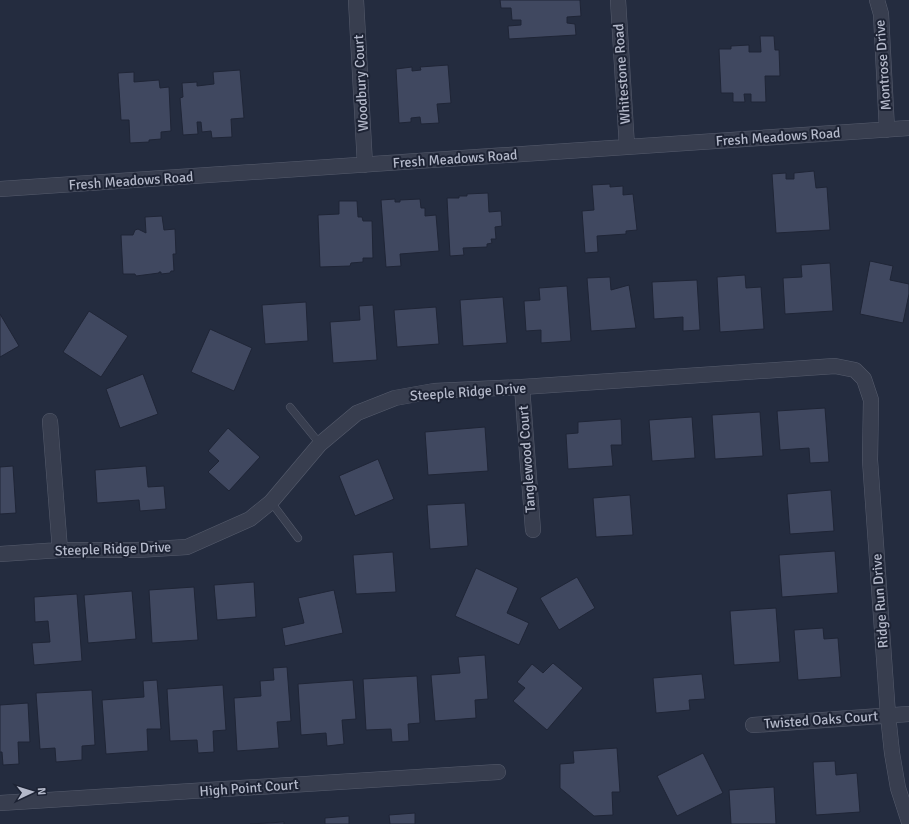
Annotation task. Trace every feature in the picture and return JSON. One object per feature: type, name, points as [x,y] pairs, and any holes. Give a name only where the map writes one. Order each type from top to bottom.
[{"type":"street","name":"Woodbury Court","points":[[356,0],[365,165]]},
{"type":"street","name":"Whitestone Road","points":[[618,0],[627,147]]},
{"type":"street","name":"Montrose Drive","points":[[878,0],[887,130]]},
{"type":"street","name":"Fresh Meadows Road","points":[[0,189],[909,128]]},
{"type":"street","name":"Steeple Ridge Drive","points":[[0,554],[60,550],[136,550],[187,546],[250,519],[272,502],[320,444],[357,413],[395,398],[434,391],[522,387],[835,366],[854,370],[864,379]]},
{"type":"street","name":"Ridge Run Drive","points":[[864,379],[871,400],[870,460],[888,715],[892,754],[898,788],[909,822]]},
{"type":"street","name":"Tanglewood Court","points":[[522,387],[533,530]]},
{"type":"street","points":[[50,421],[60,550]]},
{"type":"street","name":"Twisted Oaks Court","points":[[753,725],[909,714]]},
{"type":"street","name":"High Point Court","points":[[0,803],[498,772]]},
{"type":"lane","points":[[290,407],[320,444]]},
{"type":"lane","points":[[272,502],[298,538]]},
{"type":"building","points":[[500,0],[580,0],[581,16],[567,17],[567,23],[575,24],[576,35],[509,39],[508,26],[521,25],[521,20],[512,20],[511,8],[501,8]]},
{"type":"building","points":[[760,36],[774,36],[775,50],[779,50],[780,76],[765,76],[766,102],[751,102],[751,94],[744,94],[745,102],[733,102],[733,93],[721,93],[719,49],[731,49],[731,46],[749,45],[749,52],[761,52]]},
{"type":"building","points":[[448,65],[451,103],[437,104],[439,123],[421,124],[420,117],[411,118],[411,122],[399,123],[396,69],[412,67],[412,71],[421,70],[420,67]]},
{"type":"building","points":[[240,70],[244,118],[231,119],[232,137],[212,138],[211,131],[202,132],[201,122],[197,122],[198,134],[183,135],[180,98],[183,97],[182,83],[197,82],[197,86],[214,84],[213,72]]},
{"type":"building","points":[[134,72],[134,82],[159,80],[160,88],[169,87],[171,131],[161,132],[161,139],[149,140],[149,142],[130,143],[129,120],[121,120],[118,73]]},
{"type":"building","points":[[814,171],[816,188],[827,187],[830,230],[776,233],[772,174],[786,173],[786,179],[794,179],[794,173]]},
{"type":"building","points":[[610,184],[610,187],[623,186],[623,195],[633,194],[637,230],[626,231],[626,234],[597,236],[598,252],[585,253],[582,211],[594,210],[592,185]]},
{"type":"building","points":[[488,193],[489,212],[501,211],[502,226],[495,227],[496,239],[491,239],[492,243],[487,244],[487,247],[463,248],[464,255],[450,256],[447,198],[459,198],[459,196],[467,196],[467,194]]},
{"type":"building","points":[[395,199],[395,202],[400,202],[400,200],[420,199],[421,208],[425,208],[425,216],[436,215],[439,251],[400,254],[401,266],[386,267],[381,200]]},
{"type":"building","points":[[339,201],[357,201],[358,217],[362,217],[363,221],[372,221],[373,258],[363,258],[363,262],[351,263],[350,266],[320,267],[318,215],[339,214]]},
{"type":"building","points":[[162,216],[164,230],[175,229],[176,254],[173,254],[174,271],[171,271],[170,273],[161,274],[161,272],[159,272],[136,276],[135,274],[123,274],[121,235],[133,235],[135,230],[138,229],[146,233],[145,217]]},
{"type":"building","points":[[870,261],[893,266],[890,280],[909,284],[909,294],[903,323],[860,314]]},
{"type":"building","points":[[830,263],[833,311],[785,314],[783,278],[802,277],[801,265]]},
{"type":"building","points":[[745,275],[746,288],[761,287],[764,329],[720,332],[717,277]]},
{"type":"building","points":[[610,277],[611,290],[629,285],[636,328],[591,331],[587,278]]},
{"type":"building","points":[[697,280],[700,330],[683,331],[683,317],[654,319],[652,282]]},
{"type":"building","points":[[567,286],[571,341],[541,343],[541,330],[526,331],[524,301],[540,300],[539,288]]},
{"type":"building","points":[[503,297],[507,343],[463,346],[460,300]]},
{"type":"building","points":[[306,302],[308,341],[265,344],[262,305]]},
{"type":"building","points":[[373,305],[377,360],[333,363],[330,322],[360,320],[359,306]]},
{"type":"building","points":[[436,307],[439,344],[397,347],[394,310]]},
{"type":"building","points":[[89,311],[128,336],[101,377],[63,352]]},
{"type":"building","points":[[0,314],[19,346],[0,357]]},
{"type":"building","points":[[210,329],[252,348],[234,391],[191,372]]},
{"type":"building","points":[[143,374],[158,414],[120,428],[106,389]]},
{"type":"building","points":[[825,408],[829,462],[810,463],[809,448],[780,450],[777,411]]},
{"type":"building","points":[[760,412],[763,456],[715,459],[712,415]]},
{"type":"building","points":[[692,417],[695,458],[652,461],[649,420]]},
{"type":"building","points":[[621,419],[622,445],[611,445],[613,466],[568,469],[566,434],[578,433],[578,422]]},
{"type":"building","points":[[485,427],[488,471],[428,475],[425,432]]},
{"type":"building","points":[[228,428],[260,457],[229,491],[208,472],[219,461],[208,451]]},
{"type":"building","points":[[378,459],[394,499],[355,516],[339,476]]},
{"type":"building","points":[[13,466],[16,513],[0,514],[0,467]]},
{"type":"building","points":[[146,466],[148,487],[164,486],[166,509],[140,511],[139,500],[97,503],[95,470]]},
{"type":"building","points":[[831,490],[834,531],[790,534],[787,494]]},
{"type":"building","points":[[630,495],[633,535],[596,537],[593,498]]},
{"type":"building","points":[[465,503],[468,546],[430,549],[427,505]]},
{"type":"building","points":[[835,551],[838,593],[782,597],[779,555]]},
{"type":"building","points":[[393,552],[396,592],[356,594],[353,555]]},
{"type":"building","points":[[476,568],[518,588],[507,613],[529,623],[519,645],[455,616]]},
{"type":"building","points":[[577,577],[595,608],[559,630],[540,598]]},
{"type":"building","points":[[254,582],[256,617],[217,620],[214,585]]},
{"type":"building","points":[[194,587],[198,640],[152,643],[149,590]]},
{"type":"building","points":[[334,590],[343,633],[285,646],[282,628],[304,623],[298,598]]},
{"type":"building","points":[[132,591],[136,639],[88,643],[84,595]]},
{"type":"building","points":[[77,594],[82,661],[34,665],[32,643],[50,642],[48,621],[35,622],[34,597]]},
{"type":"building","points":[[776,608],[780,662],[734,665],[730,611]]},
{"type":"building","points":[[823,628],[824,639],[838,638],[841,677],[798,680],[794,630]]},
{"type":"building","points":[[485,655],[488,699],[475,700],[476,718],[435,721],[431,675],[460,673],[458,657]]},
{"type":"building","points":[[553,663],[583,688],[547,730],[513,701],[525,688],[517,682],[532,664],[543,673]]},
{"type":"building","points":[[287,667],[291,721],[277,722],[279,748],[237,751],[234,698],[261,696],[260,681],[274,680],[273,668]]},
{"type":"building","points":[[702,674],[705,699],[689,700],[690,710],[656,713],[653,678]]},
{"type":"building","points":[[417,676],[420,723],[408,724],[409,741],[392,742],[391,729],[366,730],[363,679]]},
{"type":"building","points":[[157,680],[161,729],[147,729],[148,751],[106,754],[102,700],[144,697],[143,681]]},
{"type":"building","points":[[353,680],[356,719],[342,720],[344,744],[327,746],[326,733],[301,735],[298,684]]},
{"type":"building","points":[[223,685],[226,730],[213,731],[214,752],[198,753],[197,740],[170,741],[167,689]]},
{"type":"building","points":[[92,690],[95,745],[82,746],[82,760],[56,762],[55,748],[40,749],[36,693]]},
{"type":"building","points":[[28,703],[30,742],[18,742],[19,764],[3,765],[2,752],[0,752],[0,705]]},
{"type":"building","points":[[617,748],[620,792],[612,792],[613,815],[594,816],[560,788],[560,764],[574,763],[573,751]]},
{"type":"building","points":[[703,753],[723,793],[677,816],[657,776]]},
{"type":"building","points":[[835,761],[836,775],[857,773],[860,812],[816,815],[813,762]]},
{"type":"building","points":[[774,787],[776,824],[731,824],[729,790]]},
{"type":"building","points":[[415,813],[415,824],[390,824],[389,815]]},
{"type":"building","points":[[349,816],[349,824],[325,824],[325,818]]},
{"type":"building","points":[[284,822],[284,824],[250,824]]}]
